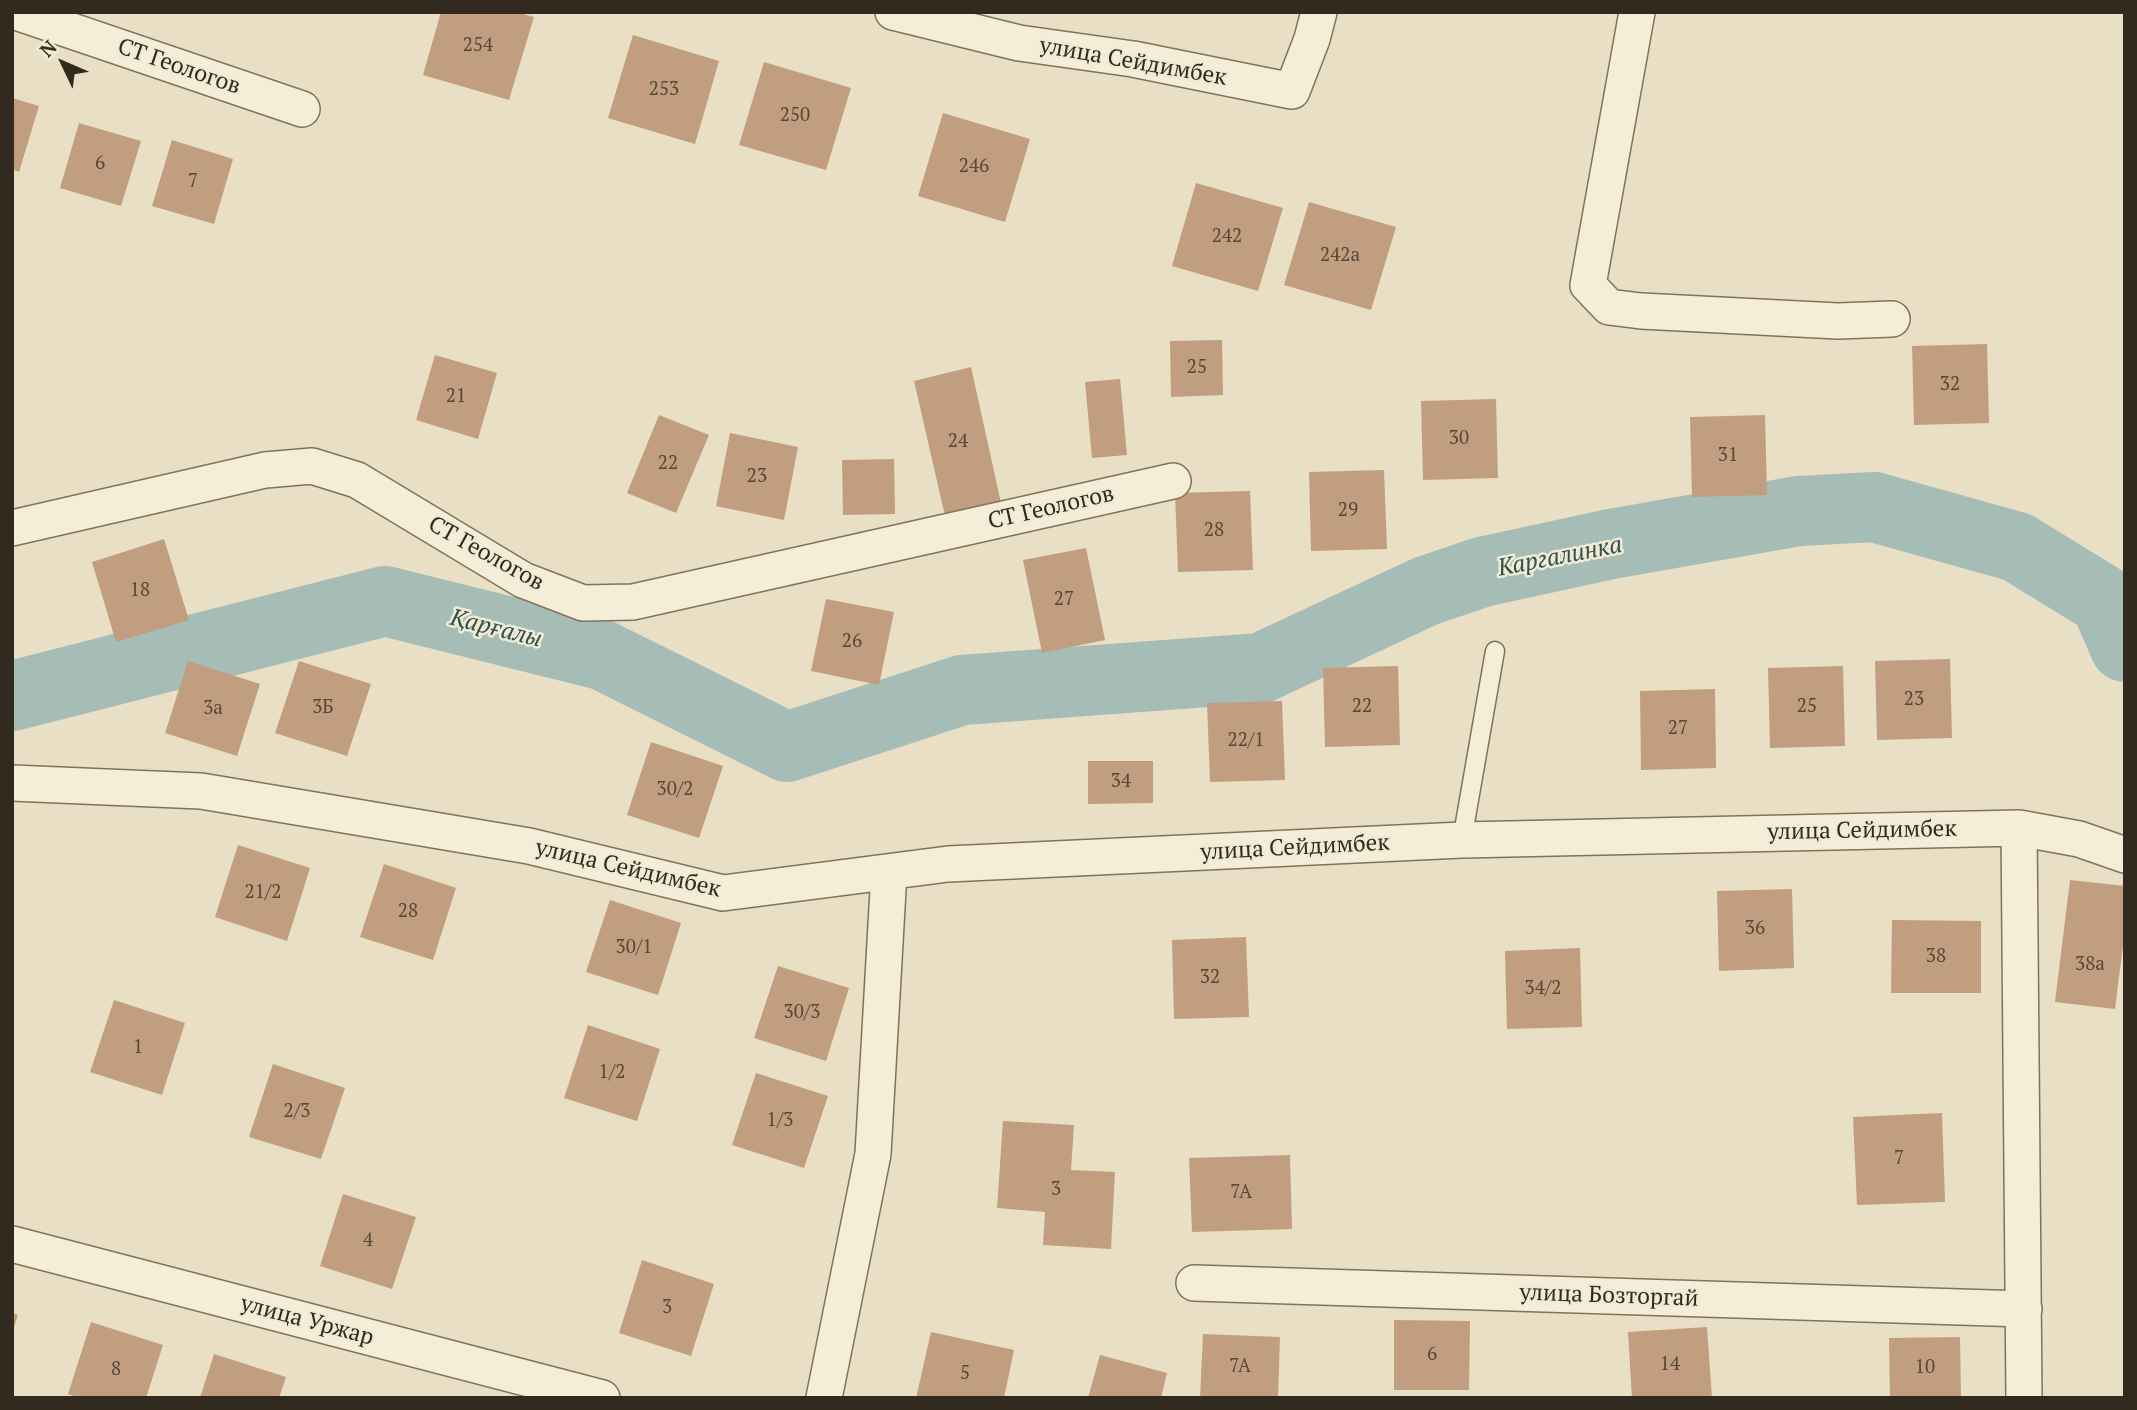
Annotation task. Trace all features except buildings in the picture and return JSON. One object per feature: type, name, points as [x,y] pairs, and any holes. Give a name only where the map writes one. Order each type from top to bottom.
[{"type":"street","name":"СТ Геологов","points":[[16,12],[302,109]]},
{"type":"street","name":"улица Сейдимбек","points":[[893,12],[1020,43],[1133,59],[1292,91],[1312,39],[1319,12]]},
{"type":"street","points":[[1637,12],[1588,285],[1609,307],[1641,312],[1838,321],[1892,319]]},
{"type":"street","name":"СТ Геологов","points":[[12,528],[265,470],[312,466],[357,480],[523,580],[583,603],[633,603],[1173,481]]},
{"type":"street","name":"улица Сейдимбек","points":[[12,783],[201,791],[529,846],[723,893],[948,864],[1462,840],[2019,828]]},
{"type":"street","points":[[2024,1398],[2019,828],[2079,839],[2125,855]]},
{"type":"street","points":[[824,1398],[873,1154],[889,872]]},
{"type":"street","name":"улица Уржар","points":[[12,1244],[602,1398]]},
{"type":"street","name":"улица Бозторгай","points":[[1194,1283],[2024,1309]]},
{"type":"lane","points":[[1462,840],[1495,651]]},
{"type":"waterway","name":"Каргалинка","points":[[12,696],[385,601],[602,655],[787,747],[962,690],[1261,668],[1426,591],[1482,572],[1611,544],[1799,511],[1874,507],[2017,547],[2105,601],[2125,647]]},
{"type":"water label","name":"Қарғалы","points":[[496,629]]}]
